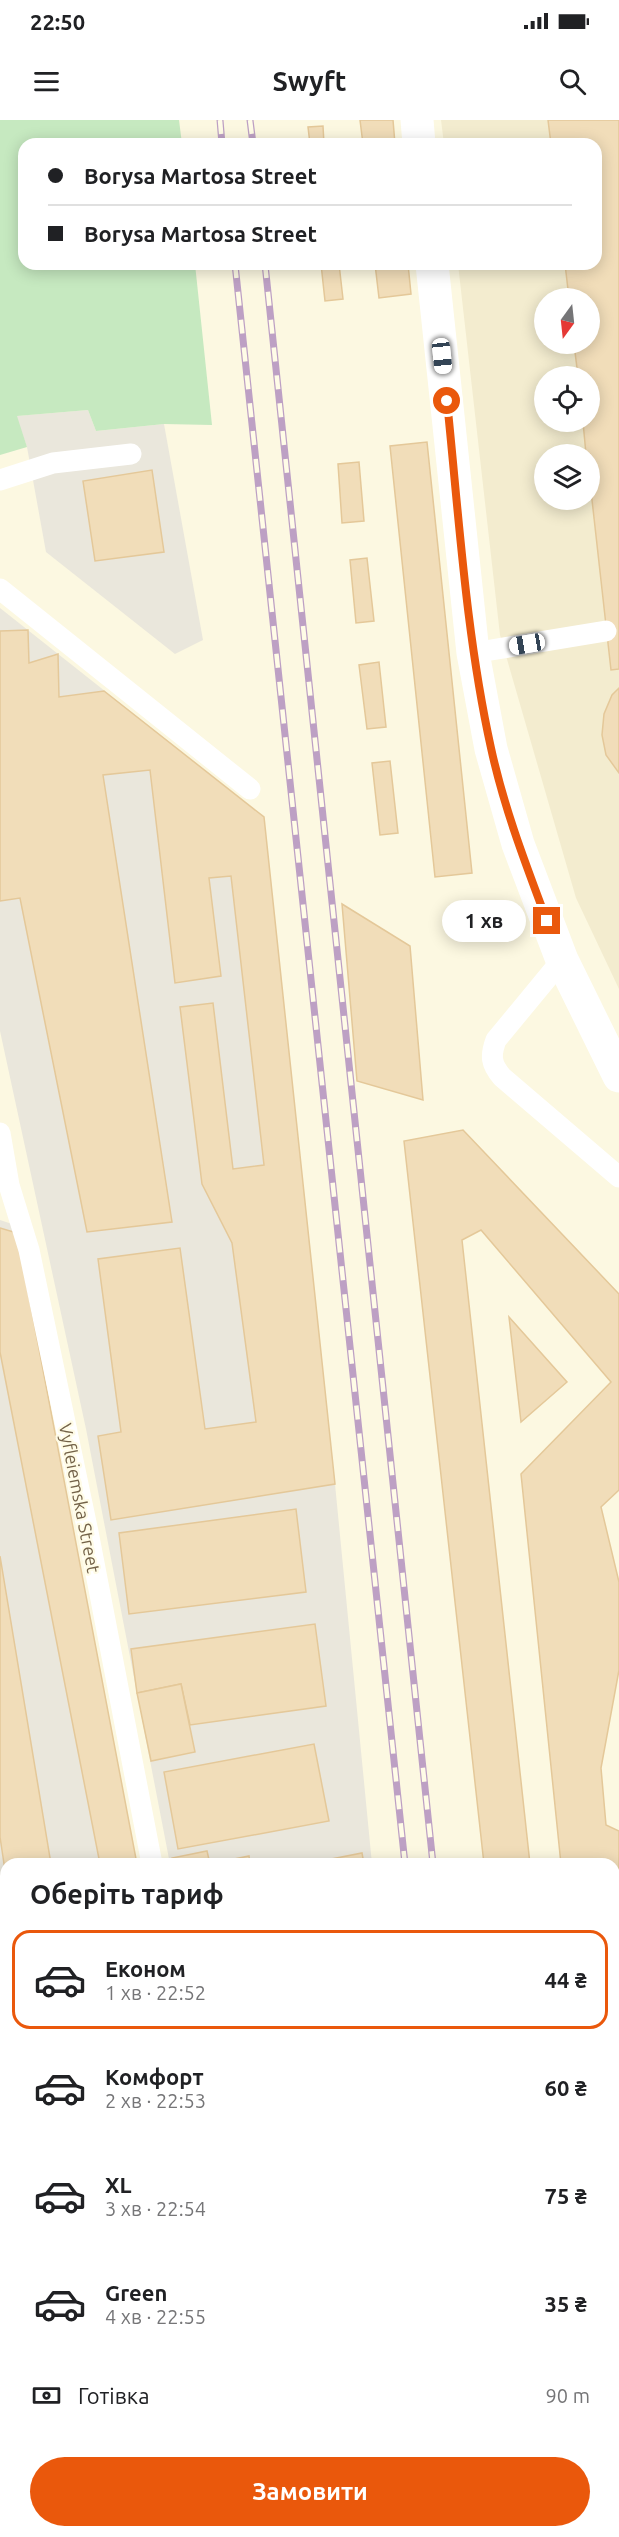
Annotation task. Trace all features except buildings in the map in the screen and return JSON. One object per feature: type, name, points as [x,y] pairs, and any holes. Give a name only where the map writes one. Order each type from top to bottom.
[{"type":"main road","points":[[417,120],[418,138]]},
{"type":"main road","points":[[433,270],[473,653],[491,749],[518,844],[562,960],[619,1076]]},
{"type":"lane","points":[[0,480],[53,463],[131,454]]},
{"type":"lane","points":[[0,589],[250,789]]},
{"type":"lane","points":[[473,653],[606,631]]},
{"type":"lane","points":[[562,960],[496,1040],[492,1053],[493,1065],[502,1077],[619,1177]]},
{"type":"lane","name":"Vyfleiemska Street","points":[[0,1133],[9,1185],[32,1262],[88,1532],[151,1858]]},
{"type":"shaded area","points":[[441,120],[619,120],[619,989],[576,898],[500,635],[459,270],[602,270],[602,138],[443,138]]},
{"type":"shaded area","points":[[88,410],[96,431],[164,424],[203,640],[175,654],[46,552],[27,447],[16,416]]},
{"type":"shaded area","points":[[0,608],[264,817],[335,1484],[371,1858],[169,1858],[86,1429],[0,1031]]},
{"type":"shaded area","points":[[0,1220],[12,1224],[130,1858],[0,1858]]},
{"type":"green space","points":[[0,120],[179,120],[181,138],[18,138],[18,270],[196,270],[212,425],[164,424],[96,431],[88,410],[17,416],[27,447],[0,455]]},
{"type":"railway","points":[[220,120],[222,138]]},
{"type":"railway","points":[[250,120],[252,138]]},
{"type":"railway","points":[[236,270],[404,1858]]},
{"type":"railway","points":[[266,270],[432,1858]]},
{"type":"route","points":[[447,401],[473,653],[491,749],[518,844],[547,921]]}]
